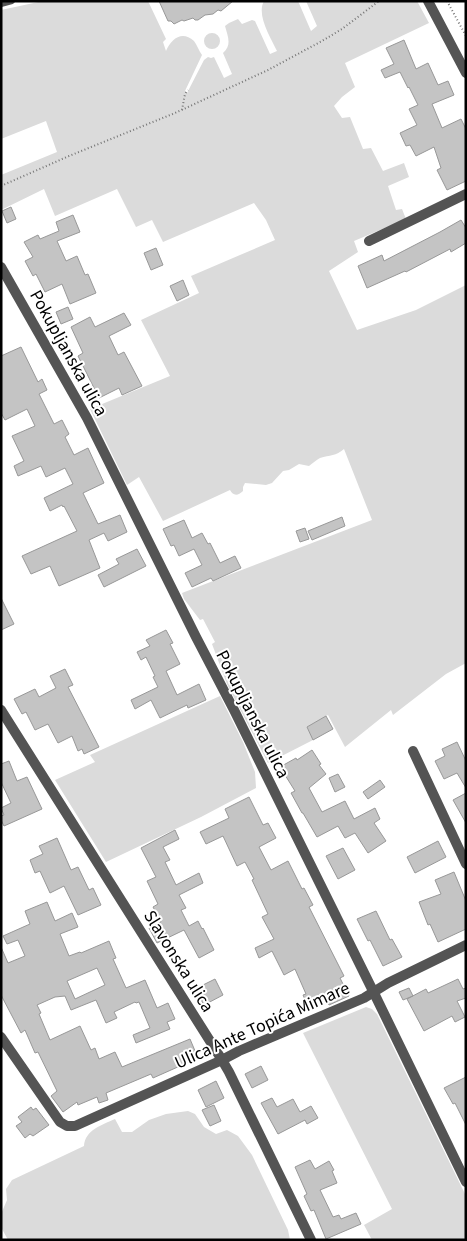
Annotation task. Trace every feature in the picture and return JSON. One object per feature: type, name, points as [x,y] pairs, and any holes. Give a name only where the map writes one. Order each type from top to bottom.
[{"type":"street","points":[[428,1],[466,73]]},
{"type":"street","points":[[369,241],[466,194]]},
{"type":"street","name":"Pokupljanska ulica","points":[[1,267],[87,418],[234,710],[466,1182]]},
{"type":"street","name":"Slavonska ulica","points":[[1,710],[222,1060],[311,1240]]},
{"type":"street","points":[[413,751],[466,864]]},
{"type":"street","name":"Ulica Ante Topića Mimare","points":[[1,1037],[60,1122],[67,1126],[76,1126],[239,1051],[374,993],[388,983],[466,945]]},
{"type":"lane","points":[[1,4],[12,1]]},
{"type":"path","points":[[1,186],[182,110],[268,70],[342,29],[379,1]]},
{"type":"path","points":[[447,1],[466,36]]},
{"type":"path","points":[[182,110],[185,94],[188,90]]},
{"type":"shaded area","points":[[43,1],[148,1],[166,39],[163,42],[166,51],[177,37],[185,36],[194,41],[202,55],[185,91],[187,93],[204,60],[208,57],[214,57],[224,78],[232,74],[223,53],[228,47],[225,26],[229,23],[238,19],[242,24],[252,20],[255,21],[270,54],[277,51],[263,20],[262,7],[264,1],[298,1],[311,31],[317,26],[306,1],[417,1],[429,23],[345,63],[355,87],[334,106],[342,118],[350,117],[363,149],[371,148],[383,171],[404,163],[409,177],[388,186],[396,210],[402,209],[406,219],[354,241],[358,252],[329,271],[357,330],[416,310],[466,285],[466,663],[446,674],[393,715],[391,710],[345,747],[328,715],[307,727],[313,740],[268,763],[227,684],[212,644],[215,642],[203,619],[200,620],[184,599],[182,593],[372,520],[344,449],[336,454],[320,458],[309,466],[299,464],[283,471],[272,483],[266,485],[245,483],[243,491],[239,494],[236,495],[230,490],[163,521],[139,477],[127,485],[90,409],[170,376],[141,320],[199,293],[191,276],[275,240],[266,220],[254,203],[163,242],[152,220],[136,227],[117,189],[55,216],[44,189],[1,210],[1,175],[57,152],[46,121],[1,139],[1,10]]},
{"type":"shaded area","points":[[212,33],[218,35],[220,41],[218,47],[212,49],[206,47],[204,41],[206,35]]},
{"type":"shaded area","points":[[220,696],[243,742],[255,772],[256,788],[201,817],[106,862],[55,780],[95,762],[90,755]]},
{"type":"shaded area","points":[[366,1007],[372,1009],[377,1014],[466,1196],[466,1240],[372,1240],[364,1225],[392,1209],[303,1033]]},
{"type":"shaded area","points":[[188,1111],[195,1114],[204,1127],[216,1134],[227,1130],[238,1136],[252,1155],[288,1230],[290,1240],[8,1240],[1,1227],[1,1214],[7,1200],[6,1189],[12,1180],[84,1146],[87,1136],[91,1132],[115,1119],[122,1132],[132,1132],[149,1120],[166,1114]]},
{"type":"building","points":[[159,1],[233,1],[221,11],[218,10],[213,14],[205,15],[198,20],[193,18],[174,24],[168,21]]},
{"type":"building","points":[[404,40],[416,69],[428,63],[438,85],[448,81],[454,95],[432,104],[442,128],[461,119],[466,129],[466,181],[447,190],[437,170],[441,168],[434,147],[416,156],[410,145],[406,146],[400,133],[417,125],[409,109],[418,105],[409,87],[400,72],[385,78],[381,70],[394,64],[386,48]]},
{"type":"building","points":[[11,207],[16,219],[7,223],[2,211]]},
{"type":"building","points":[[73,215],[80,232],[57,241],[66,261],[77,256],[85,275],[88,274],[96,293],[70,304],[62,284],[45,292],[36,274],[33,276],[25,261],[33,257],[24,242],[38,235],[40,239],[59,231],[56,222]]},
{"type":"building","points":[[461,220],[466,228],[466,243],[451,252],[450,249],[406,272],[367,288],[358,266],[382,255],[384,261]]},
{"type":"building","points":[[156,248],[163,265],[151,270],[144,253]]},
{"type":"building","points":[[183,280],[189,295],[177,301],[170,286]]},
{"type":"building","points":[[68,307],[73,319],[61,324],[56,312]]},
{"type":"building","points":[[124,313],[131,325],[109,336],[118,355],[124,352],[142,386],[122,395],[119,388],[99,398],[78,356],[83,353],[71,327],[90,317],[95,327]]},
{"type":"building","points":[[21,347],[38,382],[42,379],[47,390],[39,394],[54,424],[62,420],[69,434],[65,437],[74,455],[88,448],[104,483],[83,493],[98,524],[120,515],[127,532],[108,541],[104,533],[89,540],[100,568],[59,586],[50,566],[31,574],[22,556],[77,531],[64,506],[62,505],[50,511],[44,498],[73,484],[65,468],[46,477],[41,466],[18,476],[14,466],[24,461],[12,436],[35,426],[27,409],[5,420],[1,413],[1,356]]},
{"type":"building","points":[[342,517],[345,526],[312,540],[308,531]]},
{"type":"building","points":[[184,520],[192,538],[202,533],[208,544],[210,543],[220,563],[235,556],[241,568],[213,581],[211,578],[192,587],[185,573],[202,565],[194,549],[179,556],[174,545],[171,546],[163,529]]},
{"type":"building","points":[[305,528],[309,539],[300,542],[296,531]]},
{"type":"building","points":[[137,549],[146,566],[104,587],[98,575],[119,564],[116,559]]},
{"type":"building","points":[[1,598],[14,624],[1,630]]},
{"type":"building","points":[[166,630],[173,643],[170,644],[180,664],[166,671],[177,695],[199,684],[206,700],[188,708],[187,705],[160,718],[151,700],[135,709],[131,700],[158,687],[146,657],[141,660],[137,652],[150,646],[146,640]]},
{"type":"building","points":[[65,669],[73,685],[68,687],[99,747],[84,754],[82,749],[78,751],[72,736],[58,743],[48,724],[35,730],[26,712],[22,714],[14,699],[35,689],[39,697],[56,688],[50,676]]},
{"type":"building","points":[[326,716],[333,729],[313,740],[307,727]]},
{"type":"building","points":[[457,742],[466,761],[466,788],[457,773],[444,779],[435,761],[445,756],[442,749]]},
{"type":"building","points":[[312,750],[321,764],[319,765],[326,774],[309,788],[322,812],[345,801],[354,819],[375,808],[380,819],[374,823],[386,841],[368,853],[355,833],[345,838],[338,826],[317,837],[291,793],[295,791],[280,767],[296,758],[297,760]]},
{"type":"building","points":[[9,761],[17,781],[27,777],[42,809],[4,826],[1,820],[1,816],[4,815],[1,808],[11,803],[1,782],[1,764]]},
{"type":"building","points":[[338,774],[345,787],[335,792],[329,778]]},
{"type":"building","points":[[380,780],[385,787],[368,799],[363,792]]},
{"type":"building","points":[[466,793],[466,823],[453,800]]},
{"type":"building","points":[[249,797],[263,825],[268,823],[276,838],[259,847],[271,870],[288,861],[302,889],[304,888],[313,905],[309,907],[344,976],[340,978],[349,996],[329,1005],[325,997],[307,1004],[303,995],[306,994],[295,969],[284,975],[272,951],[259,958],[255,948],[274,939],[262,917],[268,914],[252,880],[254,879],[245,862],[237,866],[223,836],[206,844],[200,832],[229,818],[225,809]]},
{"type":"building","points":[[175,830],[179,839],[163,847],[170,860],[165,862],[176,885],[199,873],[203,883],[179,895],[186,908],[181,910],[189,926],[198,921],[214,950],[199,958],[184,930],[157,943],[149,928],[161,922],[153,907],[158,904],[147,881],[156,877],[141,848]]},
{"type":"building","points":[[57,838],[71,870],[78,867],[89,890],[93,888],[101,905],[78,915],[64,886],[50,893],[40,871],[35,873],[30,860],[43,854],[39,846]]},
{"type":"building","points":[[438,841],[446,857],[415,873],[407,857]]},
{"type":"building","points":[[343,848],[355,870],[338,879],[326,856]]},
{"type":"building","points":[[454,872],[466,901],[466,929],[438,942],[430,924],[428,925],[419,902],[441,894],[435,880]]},
{"type":"building","points":[[47,902],[55,921],[72,913],[78,927],[60,934],[69,956],[109,941],[116,958],[113,959],[126,988],[145,980],[157,1008],[168,1003],[175,1019],[167,1022],[170,1029],[136,1043],[133,1035],[150,1028],[139,1002],[114,1012],[117,1018],[106,1023],[96,1000],[71,1010],[65,996],[55,997],[37,1005],[50,1040],[80,1026],[91,1050],[95,1048],[99,1059],[115,1052],[122,1067],[190,1039],[198,1058],[153,1078],[151,1074],[106,1093],[108,1100],[99,1103],[97,1097],[78,1105],[77,1102],[63,1112],[51,1096],[57,1091],[38,1052],[35,1053],[25,1030],[21,1033],[1,995],[1,947],[8,963],[25,956],[18,940],[7,944],[3,936],[30,924],[25,911]],"holes":[[[97,968],[105,985],[75,999],[67,981]]]},
{"type":"building","points":[[376,911],[390,940],[392,939],[402,957],[383,966],[357,919]]},
{"type":"building","points":[[215,979],[223,995],[204,1005],[195,989]]},
{"type":"building","points":[[458,979],[463,989],[466,988],[466,998],[457,1001],[465,1017],[455,1022],[452,1016],[424,1031],[407,999],[426,989],[428,993]]},
{"type":"building","points":[[409,988],[413,996],[403,1000],[399,992]]},
{"type":"building","points":[[261,1066],[268,1080],[252,1088],[245,1074]]},
{"type":"building","points":[[466,1077],[466,1125],[455,1103],[453,1104],[444,1088]]},
{"type":"building","points":[[216,1081],[224,1098],[206,1107],[198,1090]]},
{"type":"building","points":[[272,1098],[277,1107],[293,1099],[300,1112],[311,1106],[318,1118],[307,1124],[305,1120],[278,1134],[261,1103]]},
{"type":"building","points":[[214,1105],[221,1121],[210,1126],[202,1110]]},
{"type":"building","points":[[31,1107],[33,1110],[36,1108],[49,1125],[33,1136],[30,1134],[25,1138],[16,1126],[22,1122],[18,1117]]},
{"type":"building","points":[[310,1160],[315,1169],[329,1161],[334,1170],[332,1171],[337,1183],[320,1190],[333,1217],[339,1215],[341,1219],[356,1213],[361,1224],[326,1239],[314,1210],[311,1211],[304,1196],[307,1194],[295,1167]]}]
